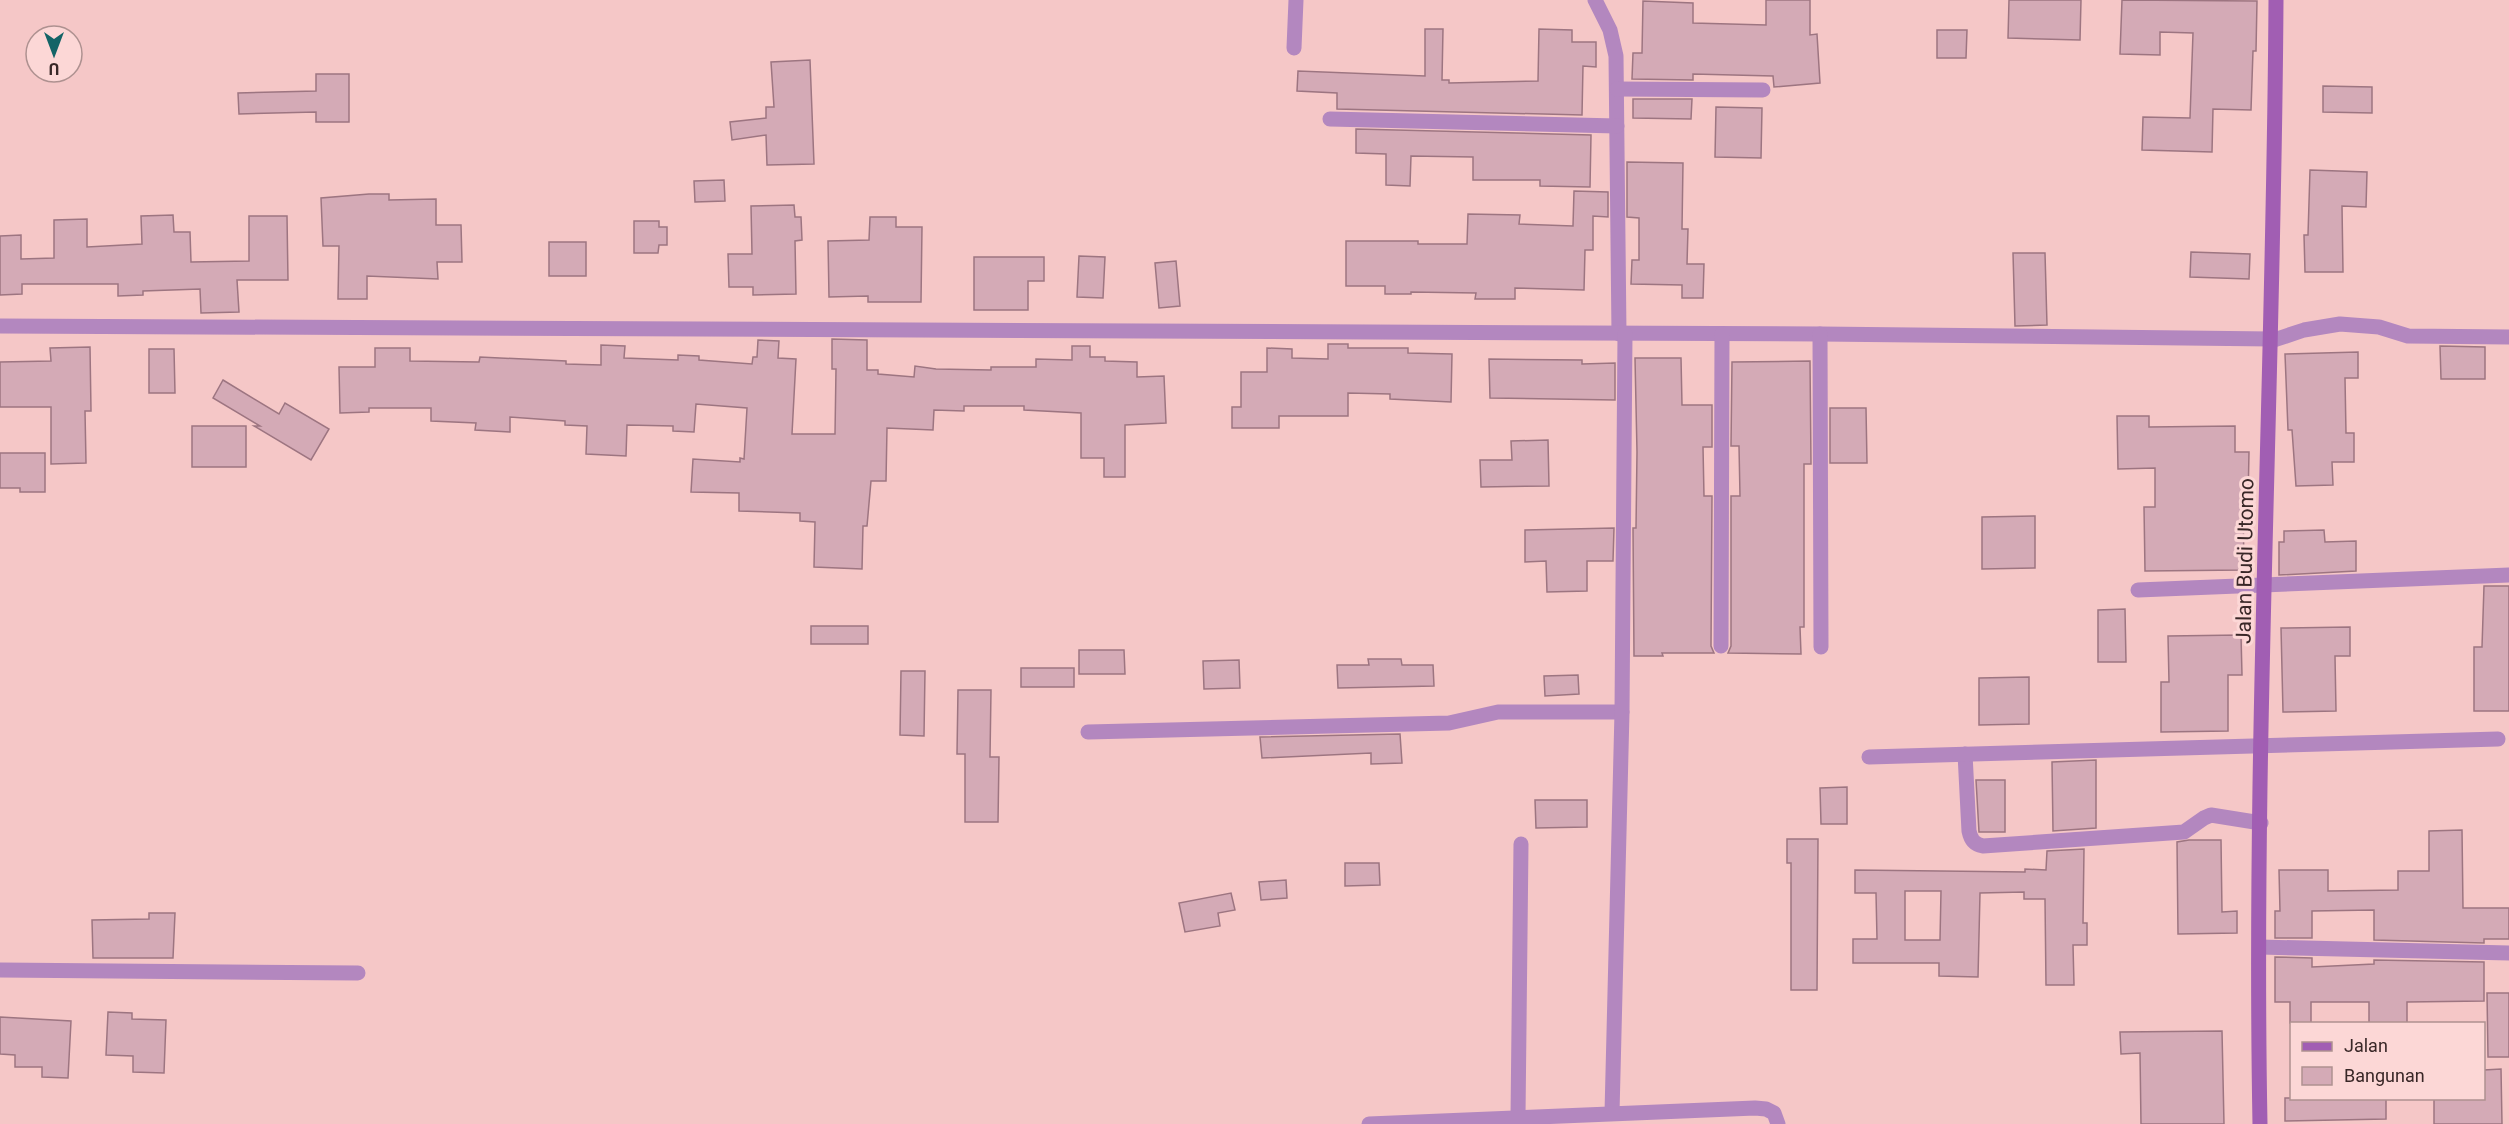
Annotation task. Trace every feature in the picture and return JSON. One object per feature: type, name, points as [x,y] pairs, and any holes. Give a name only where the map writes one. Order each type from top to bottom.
[{"type":"street","points":[[1294,48],[1296,0]]},
{"type":"street","points":[[1595,0],[1610,30],[1616,56],[1622,334],[1622,712],[1612,1113]]},
{"type":"street","name":"Jalan Budi Utomo","points":[[2260,1124],[2261,745],[2272,340],[2276,0]]},
{"type":"street","points":[[1617,88],[1763,90]]},
{"type":"street","points":[[1330,119],[1617,126]]},
{"type":"street","points":[[0,326],[1820,334],[2272,340],[2304,330],[2340,324],[2379,327],[2408,336],[2509,337]]},
{"type":"street","points":[[1721,646],[1722,334]]},
{"type":"street","points":[[1820,334],[1821,647]]},
{"type":"street","points":[[2138,590],[2509,575]]},
{"type":"street","points":[[1088,732],[1449,723],[1498,712],[1622,712]]},
{"type":"street","points":[[1869,757],[2498,739]]},
{"type":"street","points":[[1965,754],[1969,831],[1971,839],[1983,846],[2184,832],[2207,815],[2261,823]]},
{"type":"street","points":[[1518,1117],[1521,844]]},
{"type":"street","points":[[2260,947],[2509,953]]},
{"type":"street","points":[[0,970],[358,973]]},
{"type":"street","points":[[1369,1124],[1755,1108],[1766,1109],[1774,1113],[1778,1124]]},
{"type":"building","points":[[1766,0],[1810,0],[1810,35],[1817,34],[1820,83],[1774,87],[1773,76],[1693,74],[1693,80],[1632,79],[1633,53],[1642,53],[1643,1],[1693,3],[1693,23],[1766,25]]},
{"type":"building","points":[[2009,0],[2081,0],[2080,40],[2008,38]]},
{"type":"building","points":[[2122,0],[2257,1],[2251,110],[2213,109],[2212,152],[2142,150],[2143,117],[2190,118],[2193,33],[2160,32],[2160,55],[2120,54]]},
{"type":"building","points":[[1425,29],[1443,29],[1442,80],[1449,80],[1449,83],[1538,81],[1539,29],[1572,30],[1572,42],[1596,42],[1596,67],[1583,66],[1582,115],[1337,109],[1337,93],[1297,91],[1298,71],[1425,76]]},
{"type":"building","points":[[1937,30],[1967,30],[1966,58],[1937,58]]},
{"type":"building","points":[[810,60],[814,164],[767,165],[766,135],[732,140],[730,122],[766,118],[766,107],[774,107],[771,62]]},
{"type":"building","points":[[316,74],[349,74],[349,122],[316,122],[316,112],[239,114],[238,93],[316,91]]},
{"type":"building","points":[[2323,86],[2372,87],[2372,113],[2323,112]]},
{"type":"building","points":[[1633,99],[1692,99],[1691,119],[1633,118]]},
{"type":"building","points":[[1716,107],[1762,108],[1761,158],[1715,157]]},
{"type":"building","points":[[1356,129],[1591,135],[1590,187],[1540,186],[1540,180],[1473,180],[1473,157],[1411,156],[1410,186],[1386,185],[1386,154],[1356,153]]},
{"type":"building","points":[[1627,162],[1683,163],[1682,229],[1688,229],[1687,264],[1704,264],[1703,298],[1682,298],[1682,285],[1631,284],[1632,260],[1639,260],[1639,218],[1627,217]]},
{"type":"building","points":[[2310,170],[2367,172],[2366,207],[2342,206],[2343,272],[2305,272],[2304,235],[2308,235]]},
{"type":"building","points":[[724,180],[725,201],[695,202],[694,181]]},
{"type":"building","points":[[1574,191],[1608,192],[1608,217],[1593,216],[1593,250],[1585,250],[1584,290],[1515,288],[1515,299],[1475,299],[1476,293],[1385,294],[1385,286],[1346,286],[1346,241],[1467,244],[1468,214],[1520,215],[1519,224],[1573,226]]},
{"type":"building","points":[[389,194],[389,200],[436,199],[436,225],[461,225],[462,262],[437,262],[438,279],[367,276],[367,299],[338,299],[339,246],[323,246],[321,198]]},
{"type":"building","points":[[794,205],[795,217],[801,217],[802,240],[795,241],[796,294],[753,295],[753,287],[729,287],[728,254],[752,254],[751,206]]},
{"type":"building","points":[[173,215],[174,232],[190,232],[191,262],[249,261],[249,216],[287,216],[288,280],[237,280],[239,312],[201,313],[200,289],[143,291],[143,295],[118,296],[118,284],[22,284],[22,294],[0,295],[0,236],[21,235],[21,259],[54,258],[54,220],[87,219],[87,247],[142,244],[141,216]]},
{"type":"building","points":[[870,217],[896,217],[896,227],[922,227],[921,302],[868,302],[868,296],[829,297],[828,241],[869,240]]},
{"type":"building","points":[[634,221],[659,221],[659,227],[667,227],[667,245],[659,245],[658,253],[634,253]]},
{"type":"building","points":[[549,242],[586,242],[586,276],[549,276]]},
{"type":"building","points":[[2191,252],[2250,254],[2249,279],[2190,277]]},
{"type":"building","points":[[2013,253],[2045,253],[2047,325],[2015,326]]},
{"type":"building","points":[[1079,256],[1105,257],[1103,298],[1077,297]]},
{"type":"building","points":[[974,257],[1044,257],[1044,281],[1028,281],[1028,310],[974,310]]},
{"type":"building","points":[[1176,261],[1180,306],[1159,308],[1155,263]]},
{"type":"building","points":[[832,339],[867,340],[867,370],[878,370],[878,374],[914,377],[915,366],[936,369],[991,370],[991,367],[1036,367],[1036,359],[1072,360],[1072,346],[1090,346],[1090,357],[1105,357],[1105,361],[1137,362],[1137,377],[1164,376],[1166,423],[1125,425],[1125,477],[1104,477],[1104,458],[1081,458],[1081,413],[1024,410],[1024,406],[964,406],[964,411],[934,410],[933,430],[887,428],[886,481],[871,481],[867,526],[863,526],[862,569],[814,567],[815,522],[800,521],[800,513],[739,511],[739,493],[691,492],[693,459],[740,462],[740,458],[744,459],[747,408],[696,404],[694,432],[673,431],[673,426],[627,425],[626,456],[586,454],[587,426],[565,425],[565,421],[510,417],[510,432],[475,430],[476,423],[431,421],[431,408],[369,408],[369,412],[340,413],[339,367],[375,367],[375,348],[410,348],[410,361],[479,362],[480,357],[601,365],[601,345],[625,346],[624,358],[678,360],[678,355],[699,356],[699,360],[752,364],[753,357],[757,357],[758,340],[779,341],[778,358],[796,359],[792,434],[835,434],[836,369],[832,369]]},
{"type":"building","points":[[1328,344],[1348,344],[1348,348],[1408,348],[1408,353],[1452,354],[1451,402],[1390,399],[1390,394],[1348,393],[1348,416],[1279,416],[1279,428],[1232,428],[1232,407],[1241,407],[1241,372],[1267,372],[1267,348],[1292,349],[1292,358],[1328,359]]},
{"type":"building","points":[[2440,346],[2485,347],[2485,379],[2441,379]]},
{"type":"building","points":[[90,347],[91,411],[85,411],[86,463],[51,464],[51,407],[0,407],[0,362],[51,361],[50,348]]},
{"type":"building","points":[[149,349],[174,349],[175,393],[149,393]]},
{"type":"building","points":[[2358,352],[2358,378],[2345,378],[2346,433],[2354,433],[2354,462],[2332,462],[2333,485],[2296,486],[2292,430],[2288,430],[2285,354]]},
{"type":"building","points":[[1635,358],[1681,358],[1682,405],[1712,405],[1712,447],[1703,447],[1704,496],[1712,496],[1711,646],[1714,653],[1662,653],[1663,656],[1634,656],[1633,528],[1636,528],[1637,452]]},
{"type":"building","points":[[1489,359],[1582,360],[1582,364],[1615,363],[1615,400],[1490,398]]},
{"type":"building","points":[[1810,361],[1811,464],[1804,464],[1804,627],[1800,627],[1801,654],[1728,653],[1731,646],[1731,496],[1740,496],[1739,446],[1731,446],[1732,362]]},
{"type":"building","points":[[223,380],[279,414],[285,403],[329,429],[311,460],[213,398]]},
{"type":"building","points":[[1830,408],[1866,408],[1867,463],[1830,463]]},
{"type":"building","points":[[2117,416],[2149,416],[2149,427],[2235,426],[2235,452],[2249,452],[2248,501],[2243,501],[2244,570],[2145,571],[2144,507],[2155,507],[2155,468],[2118,469]]},
{"type":"building","points":[[192,426],[246,426],[246,467],[192,467]]},
{"type":"building","points":[[1548,440],[1549,486],[1481,487],[1480,460],[1512,460],[1511,441]]},
{"type":"building","points":[[0,453],[45,453],[45,492],[20,492],[20,488],[0,488]]},
{"type":"building","points":[[2035,516],[2035,568],[1982,569],[1982,517]]},
{"type":"building","points":[[1614,528],[1613,561],[1587,561],[1587,591],[1547,592],[1546,561],[1525,562],[1525,530]]},
{"type":"building","points":[[2324,530],[2325,542],[2356,541],[2356,571],[2279,575],[2279,542],[2284,542],[2284,531]]},
{"type":"building","points":[[2484,586],[2509,586],[2509,711],[2474,711],[2474,647],[2482,647]]},
{"type":"building","points":[[2125,609],[2126,662],[2098,662],[2098,610]]},
{"type":"building","points":[[811,626],[868,626],[868,644],[811,644]]},
{"type":"building","points":[[2350,627],[2350,656],[2335,656],[2336,711],[2283,712],[2281,628]]},
{"type":"building","points":[[2241,635],[2242,675],[2228,675],[2228,731],[2161,732],[2161,682],[2169,682],[2168,636]]},
{"type":"building","points":[[1079,650],[1124,650],[1125,674],[1079,674]]},
{"type":"building","points":[[1368,659],[1401,659],[1402,665],[1433,665],[1434,686],[1338,688],[1337,665],[1369,665]]},
{"type":"building","points":[[1239,660],[1240,688],[1204,689],[1203,661]]},
{"type":"building","points":[[1021,668],[1074,668],[1074,687],[1021,687]]},
{"type":"building","points":[[901,671],[925,671],[924,736],[900,735]]},
{"type":"building","points":[[1578,675],[1579,694],[1545,696],[1544,676]]},
{"type":"building","points":[[2029,677],[2029,724],[1979,725],[1979,678]]},
{"type":"building","points":[[958,690],[991,690],[990,757],[999,757],[998,822],[965,822],[965,754],[957,754]]},
{"type":"building","points":[[1400,734],[1402,763],[1371,764],[1371,753],[1262,758],[1260,737]]},
{"type":"building","points":[[2096,760],[2096,828],[2053,831],[2052,762]]},
{"type":"building","points":[[1976,780],[2005,780],[2005,832],[1979,832]]},
{"type":"building","points":[[1847,787],[1847,824],[1821,824],[1820,788]]},
{"type":"building","points":[[1535,800],[1587,800],[1587,827],[1536,828]]},
{"type":"building","points":[[2462,830],[2463,908],[2509,908],[2509,939],[2484,939],[2484,943],[2374,940],[2374,910],[2312,911],[2312,938],[2275,938],[2275,911],[2280,911],[2279,870],[2328,870],[2328,891],[2398,890],[2398,871],[2429,871],[2429,831]]},
{"type":"building","points":[[1787,839],[1818,839],[1817,990],[1791,990],[1791,863],[1787,863]]},
{"type":"building","points":[[2221,840],[2222,912],[2237,911],[2237,933],[2178,934],[2177,842]]},
{"type":"building","points":[[2084,849],[2083,923],[2087,923],[2087,945],[2073,945],[2074,985],[2046,985],[2045,899],[2024,899],[2024,892],[1980,893],[1978,977],[1939,976],[1939,963],[1853,963],[1853,939],[1877,939],[1876,893],[1855,893],[1855,870],[2025,872],[2025,869],[2046,870],[2047,851]],"holes":[[[1905,891],[1941,891],[1940,940],[1905,940]]]},
{"type":"building","points":[[1345,863],[1379,863],[1380,885],[1345,886]]},
{"type":"building","points":[[1286,880],[1287,898],[1261,900],[1259,882]]},
{"type":"building","points":[[1231,893],[1235,910],[1218,913],[1220,926],[1185,932],[1179,903]]},
{"type":"building","points":[[149,913],[175,913],[173,958],[93,958],[92,920],[149,919]]},
{"type":"building","points":[[2275,957],[2312,958],[2312,967],[2374,964],[2374,960],[2484,962],[2484,1001],[2407,1002],[2407,1022],[2369,1022],[2369,1002],[2311,1002],[2311,1022],[2290,1022],[2290,1002],[2275,1002]]},
{"type":"building","points":[[2487,993],[2509,993],[2509,1057],[2488,1057]]},
{"type":"building","points":[[108,1012],[132,1013],[132,1019],[166,1020],[164,1073],[133,1072],[133,1056],[106,1055]]},
{"type":"building","points":[[0,1017],[71,1021],[68,1078],[42,1077],[42,1067],[15,1067],[15,1055],[0,1054]]},
{"type":"building","points":[[2222,1031],[2224,1124],[2141,1124],[2140,1053],[2121,1054],[2120,1032]]},
{"type":"building","points":[[2501,1069],[2502,1124],[2434,1124],[2434,1100],[2485,1100],[2485,1070]]},
{"type":"building","points":[[2285,1098],[2290,1098],[2290,1100],[2386,1100],[2386,1119],[2285,1121]]}]
